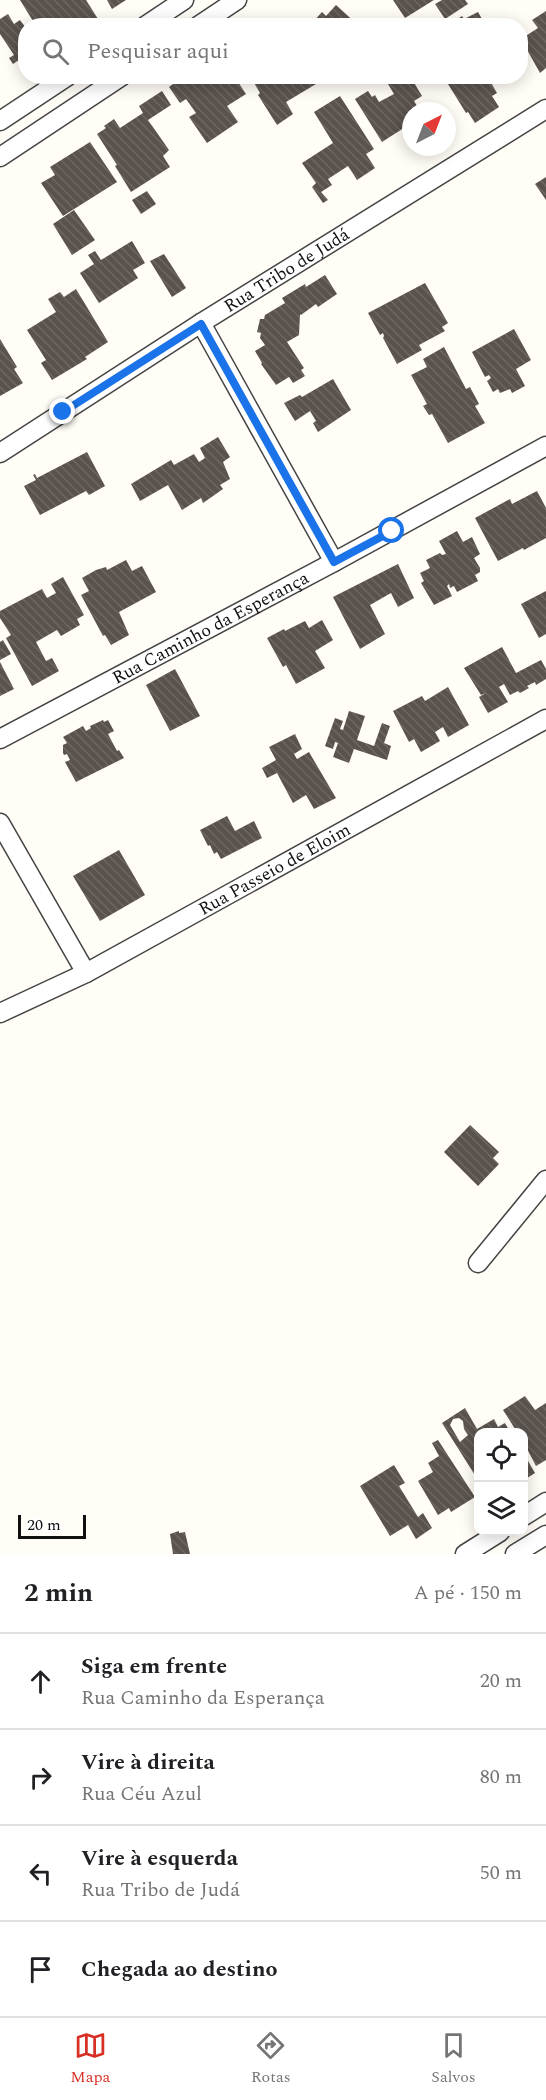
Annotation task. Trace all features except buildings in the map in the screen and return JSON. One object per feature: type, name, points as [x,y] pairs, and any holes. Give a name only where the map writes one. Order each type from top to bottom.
[{"type":"street","points":[[157,18],[184,0]]},
{"type":"street","points":[[210,18],[237,0]]},
{"type":"street","points":[[0,121],[56,84]]},
{"type":"street","points":[[0,157],[110,84]]},
{"type":"street","name":"Rua Tribo de Judá","points":[[0,453],[201,324],[546,109]]},
{"type":"street","points":[[201,324],[334,562]]},
{"type":"street","name":"Rua Caminho da Esperança","points":[[0,739],[334,562],[546,446]]},
{"type":"street","name":"Rua Passeio de Eloim","points":[[0,1013],[86,973],[546,719]]},
{"type":"street","points":[[0,823],[86,973]]},
{"type":"street","points":[[478,1263],[546,1180]]},
{"type":"street","points":[[528,1514],[546,1503]]},
{"type":"street","points":[[515,1554],[546,1535]]},
{"type":"street","points":[[465,1554],[494,1536]]},
{"type":"route","points":[[63,412],[201,324],[334,562],[392,531]]}]
